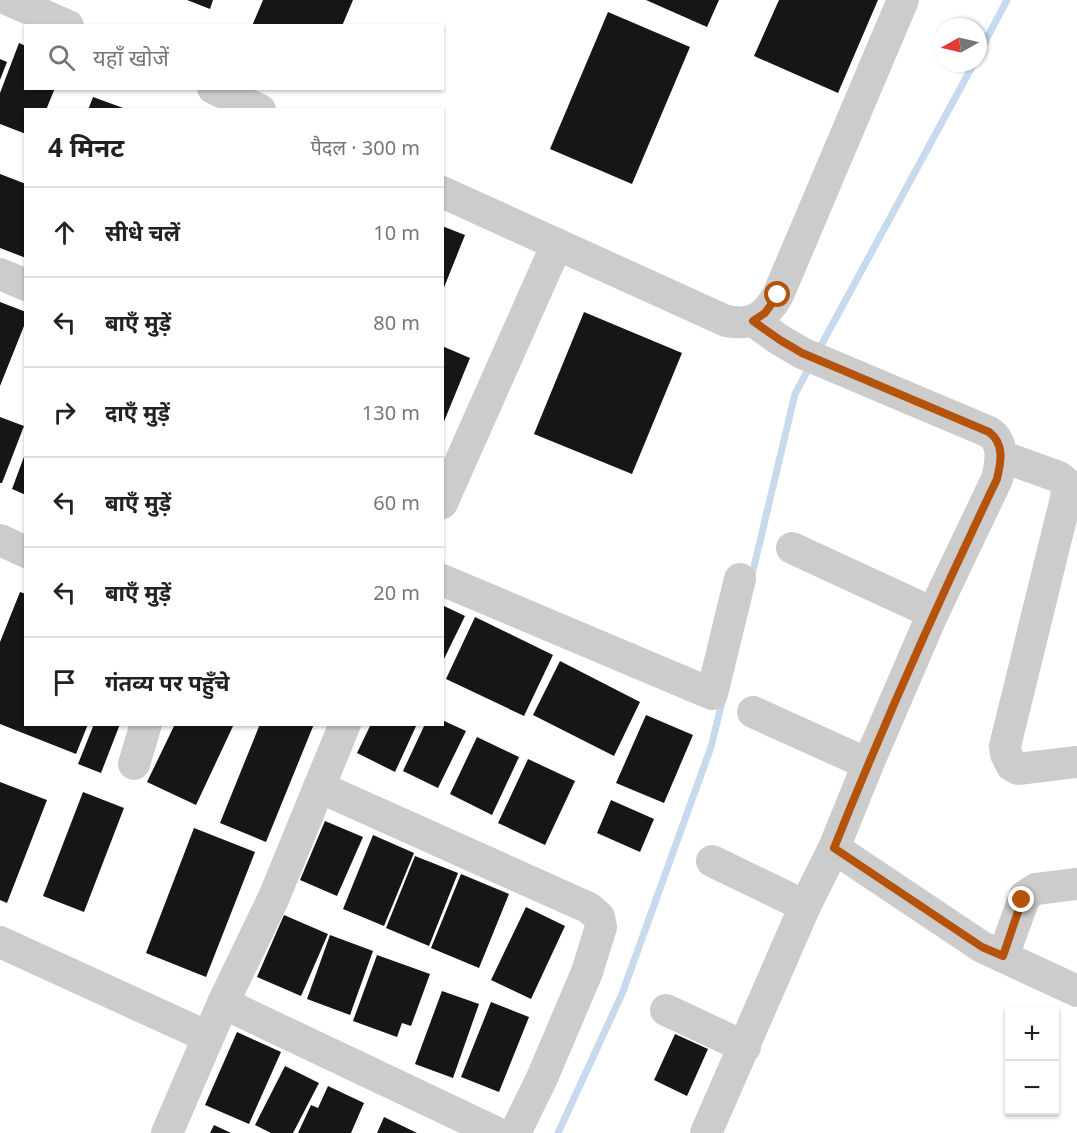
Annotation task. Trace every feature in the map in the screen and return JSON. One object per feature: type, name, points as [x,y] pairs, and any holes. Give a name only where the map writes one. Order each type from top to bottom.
[{"type":"street","points":[[9,0],[63,24]]},
{"type":"street","points":[[444,193],[726,321],[739,323],[753,321],[765,313],[778,295],[903,0]]},
{"type":"street","points":[[217,90],[256,108]]},
{"type":"street","points":[[444,494],[449,470],[557,244]]},
{"type":"street","points":[[0,274],[24,284]]},
{"type":"street","points":[[706,1133],[805,906],[834,848],[933,613],[997,479],[1001,456],[996,437],[989,432],[802,353],[753,321]]},
{"type":"street","points":[[1001,456],[1071,481],[1005,746],[1006,754],[1011,766],[1018,769],[1077,762]]},
{"type":"street","points":[[0,540],[24,551]]},
{"type":"street","points":[[792,548],[933,613]]},
{"type":"street","points":[[444,581],[712,694],[741,579]]},
{"type":"street","points":[[753,712],[868,764]]},
{"type":"street","points":[[134,764],[145,726]]},
{"type":"street","points":[[167,1133],[208,1037],[274,897],[344,726]]},
{"type":"street","points":[[319,787],[590,908],[599,917],[601,927],[587,972],[542,1078],[515,1133]]},
{"type":"street","points":[[834,848],[982,947],[1077,991]]},
{"type":"street","points":[[712,861],[805,906]]},
{"type":"street","points":[[1003,956],[1024,896],[1036,889],[1077,884]]},
{"type":"street","points":[[0,942],[208,1037]]},
{"type":"street","points":[[223,1004],[497,1133]]},
{"type":"street","points":[[666,1010],[745,1047]]},
{"type":"building","points":[[187,0],[213,0],[210,9]]},
{"type":"building","points":[[263,0],[353,0],[343,24],[253,24]]},
{"type":"building","points":[[646,0],[719,0],[707,27]]},
{"type":"building","points":[[779,0],[878,0],[838,93],[754,56]]},
{"type":"building","points":[[608,12],[690,47],[632,184],[550,149]]},
{"type":"building","points":[[19,43],[24,45],[24,90],[54,90],[47,108],[24,108],[24,133],[0,124],[0,93]]},
{"type":"building","points":[[0,59],[7,62],[0,80]]},
{"type":"building","points":[[93,97],[123,108],[89,108]]},
{"type":"building","points":[[0,174],[24,183],[24,257],[0,248]]},
{"type":"building","points":[[444,227],[465,235],[444,288]]},
{"type":"building","points":[[0,302],[24,311],[24,326],[0,386]]},
{"type":"building","points":[[584,312],[682,353],[632,474],[534,434]]},
{"type":"building","points":[[444,347],[470,358],[444,422]]},
{"type":"building","points":[[0,417],[24,426],[2,483],[0,483]]},
{"type":"building","points":[[24,457],[24,494],[12,489]]},
{"type":"building","points":[[20,592],[24,593],[24,726],[87,726],[76,754],[0,724],[0,642]]},
{"type":"building","points":[[444,606],[465,616],[444,659]]},
{"type":"building","points":[[475,617],[553,655],[524,716],[446,679]]},
{"type":"building","points":[[560,661],[640,702],[614,756],[533,715]]},
{"type":"building","points":[[646,715],[693,735],[664,803],[616,783]]},
{"type":"building","points":[[444,721],[466,731],[438,788],[403,771],[424,726],[444,726]]},
{"type":"building","points":[[93,726],[119,726],[101,773],[78,764]]},
{"type":"building","points":[[174,726],[233,726],[196,805],[147,782]]},
{"type":"building","points":[[259,726],[313,726],[266,842],[220,823]]},
{"type":"building","points":[[370,726],[416,726],[395,772],[357,753]]},
{"type":"building","points":[[477,737],[519,757],[492,815],[450,794]]},
{"type":"building","points":[[528,759],[575,781],[545,845],[498,823]]},
{"type":"building","points":[[0,782],[47,800],[7,903],[0,900]]},
{"type":"building","points":[[83,792],[124,808],[84,912],[43,896]]},
{"type":"building","points":[[611,800],[654,819],[640,852],[597,833]]},
{"type":"building","points":[[325,821],[363,837],[337,896],[300,880]]},
{"type":"building","points":[[194,828],[255,852],[206,977],[146,953]]},
{"type":"building","points":[[373,835],[414,853],[384,926],[343,909]]},
{"type":"building","points":[[415,856],[458,873],[429,946],[386,928]]},
{"type":"building","points":[[461,874],[509,894],[479,968],[431,948]]},
{"type":"building","points":[[526,907],[565,926],[531,999],[491,980]]},
{"type":"building","points":[[284,915],[328,934],[301,996],[257,977]]},
{"type":"building","points":[[330,935],[373,951],[350,1015],[307,999]]},
{"type":"building","points":[[377,955],[430,974],[411,1026],[402,1023],[397,1037],[353,1021]]},
{"type":"building","points":[[442,991],[479,1004],[453,1078],[415,1064]]},
{"type":"building","points":[[491,1002],[529,1017],[499,1092],[461,1077]]},
{"type":"building","points":[[237,1032],[281,1052],[249,1124],[205,1105]]},
{"type":"building","points":[[675,1034],[708,1049],[687,1096],[654,1080]]},
{"type":"building","points":[[285,1066],[319,1083],[293,1133],[271,1133],[255,1125]]},
{"type":"building","points":[[328,1086],[364,1103],[351,1133],[298,1133],[311,1105],[318,1108]]},
{"type":"building","points":[[384,1117],[417,1133],[377,1133]]},
{"type":"building","points":[[214,1125],[231,1133],[210,1133]]},
{"type":"waterway","points":[[987,38],[1007,0]]},
{"type":"waterway","points":[[818,351],[969,72]]},
{"type":"waterway","points":[[751,579],[795,394],[810,366]]},
{"type":"waterway","points":[[558,1133],[622,994],[711,747],[723,698]]},
{"type":"route","points":[[778,295],[765,313],[753,321],[766,331],[802,353],[989,432],[996,437],[1000,446],[1001,456],[997,479],[933,613],[834,848],[982,947],[1003,956],[1022,900]]}]
